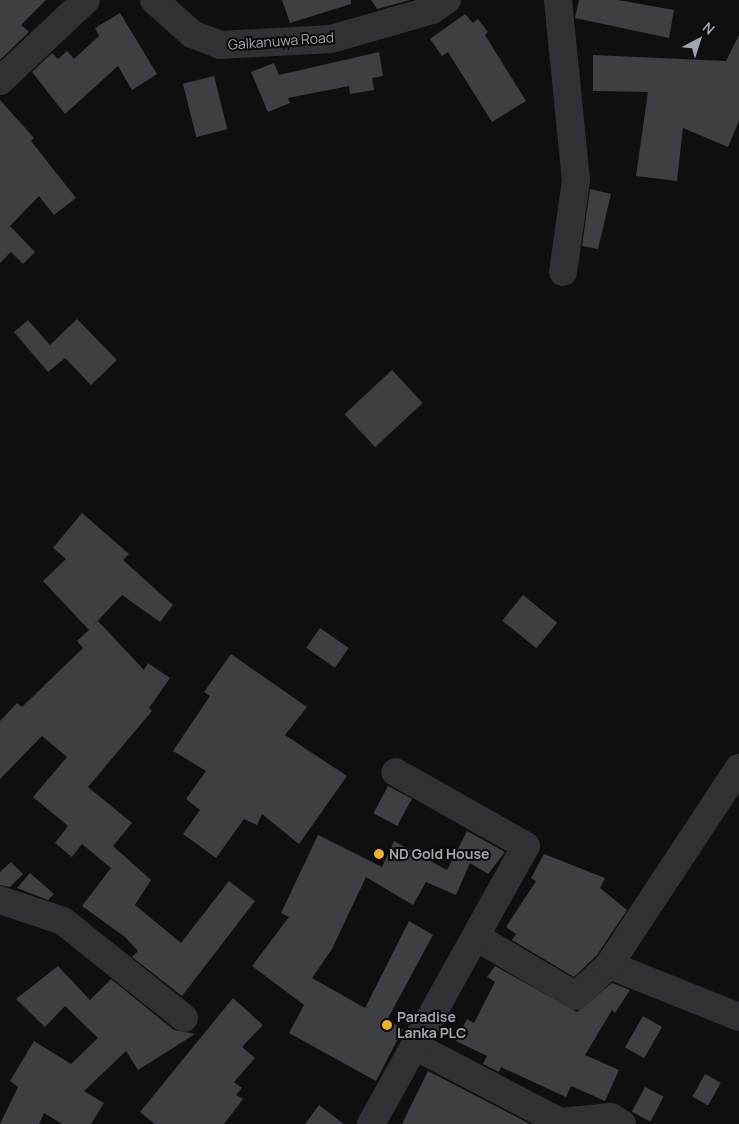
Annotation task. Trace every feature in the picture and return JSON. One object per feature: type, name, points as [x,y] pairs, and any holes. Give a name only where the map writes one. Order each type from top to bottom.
[{"type":"street","points":[[0,81],[86,0]]},
{"type":"street","name":"Galkanuwa Road","points":[[154,0],[192,34],[220,45],[331,39],[432,10],[447,0]]},
{"type":"street","points":[[558,0],[576,180],[563,272]]},
{"type":"street","points":[[476,937],[576,996],[609,965],[739,768]]},
{"type":"street","points":[[371,1124],[526,846],[395,772]]},
{"type":"street","points":[[0,900],[63,921],[184,1018]]},
{"type":"street","points":[[609,965],[739,1017]]},
{"type":"street","points":[[415,1046],[560,1122],[611,1117],[622,1124]]},
{"type":"building","points":[[0,0],[46,0],[21,25],[29,32],[0,60]]},
{"type":"building","points":[[282,0],[351,0],[351,4],[290,23]]},
{"type":"building","points":[[371,0],[410,0],[377,9]]},
{"type":"building","points":[[579,0],[618,0],[674,10],[669,38],[575,18]]},
{"type":"building","points":[[120,13],[157,74],[132,90],[118,66],[65,114],[32,72],[52,53],[58,59],[67,51],[74,59],[99,36],[95,28]]},
{"type":"building","points":[[465,14],[473,23],[478,19],[488,32],[485,35],[526,101],[492,122],[448,52],[442,56],[430,39]]},
{"type":"building","points":[[739,35],[739,121],[728,147],[683,128],[677,181],[636,176],[648,92],[593,91],[593,55],[726,61]]},
{"type":"building","points":[[379,52],[383,76],[372,78],[374,90],[350,94],[349,86],[288,98],[290,103],[268,112],[251,72],[274,63],[279,75]]},
{"type":"building","points":[[214,76],[227,129],[196,137],[183,84]]},
{"type":"building","points":[[0,100],[34,138],[31,141],[76,198],[54,215],[39,196],[10,226],[35,252],[23,264],[11,252],[0,263]]},
{"type":"building","points":[[590,189],[611,194],[598,249],[582,246]]},
{"type":"building","points":[[77,319],[117,360],[91,385],[65,358],[48,372],[14,332],[28,320],[50,345]]},
{"type":"building","points":[[392,370],[423,403],[375,447],[344,414]]},
{"type":"building","points":[[82,513],[129,554],[123,560],[173,605],[160,622],[122,595],[90,629],[98,621],[144,670],[148,663],[170,678],[149,708],[152,711],[88,787],[132,823],[113,846],[151,880],[135,905],[181,943],[229,881],[255,901],[182,996],[132,957],[138,951],[125,937],[82,906],[111,868],[82,844],[72,857],[55,843],[68,826],[33,797],[67,757],[42,736],[0,779],[0,721],[17,703],[22,707],[83,648],[77,641],[89,630],[43,581],[66,559],[53,548]]},
{"type":"building","points":[[523,595],[557,623],[536,648],[502,621]]},
{"type":"building","points":[[320,628],[349,648],[335,668],[306,648]]},
{"type":"building","points":[[231,654],[307,707],[285,735],[347,776],[299,844],[262,814],[257,825],[244,819],[216,858],[183,834],[200,810],[186,799],[206,771],[173,751],[210,696],[204,692]]},
{"type":"building","points":[[388,786],[412,799],[397,826],[373,813]]},
{"type":"building","points":[[467,831],[505,852],[488,874],[470,863],[456,895],[426,882],[413,905],[366,877],[332,949],[312,978],[365,1008],[409,921],[433,935],[387,1020],[403,1029],[376,1081],[289,1033],[304,1005],[252,966],[289,917],[281,913],[318,835],[382,867],[394,841],[447,870]]},
{"type":"building","points":[[544,854],[605,878],[600,888],[627,910],[597,955],[574,977],[512,940],[516,934],[506,927],[536,881],[531,878]]},
{"type":"building","points":[[11,862],[23,874],[10,887],[0,885],[0,872]]},
{"type":"building","points":[[30,873],[54,894],[48,900],[17,888]]},
{"type":"building","points":[[58,966],[90,1000],[111,979],[174,1030],[195,1034],[138,1070],[126,1051],[84,1091],[104,1103],[91,1124],[62,1124],[44,1113],[39,1124],[0,1124],[18,1087],[10,1081],[34,1041],[71,1064],[98,1038],[65,1006],[45,1027],[16,999]]},
{"type":"building","points":[[495,966],[577,1012],[612,983],[630,990],[615,1013],[612,1010],[585,1055],[619,1070],[605,1101],[571,1086],[566,1097],[501,1067],[499,1072],[483,1064],[487,1056],[456,1041],[467,1019],[474,1023],[495,982],[487,977]]},
{"type":"building","points":[[233,998],[263,1025],[242,1047],[255,1058],[234,1082],[242,1088],[236,1095],[243,1099],[224,1124],[155,1124],[140,1112]]},
{"type":"building","points":[[643,1016],[662,1027],[644,1058],[625,1047]]},
{"type":"building","points":[[428,1071],[530,1124],[402,1124]]},
{"type":"building","points":[[705,1074],[721,1083],[708,1105],[692,1097]]},
{"type":"building","points":[[645,1087],[664,1097],[650,1122],[632,1112]]},
{"type":"building","points":[[319,1105],[344,1124],[305,1124]]},
{"type":"place","name":"ND Gold House","points":[[379,854]]},
{"type":"place","name":"Paradise Lanka PLC","points":[[387,1025]]}]
